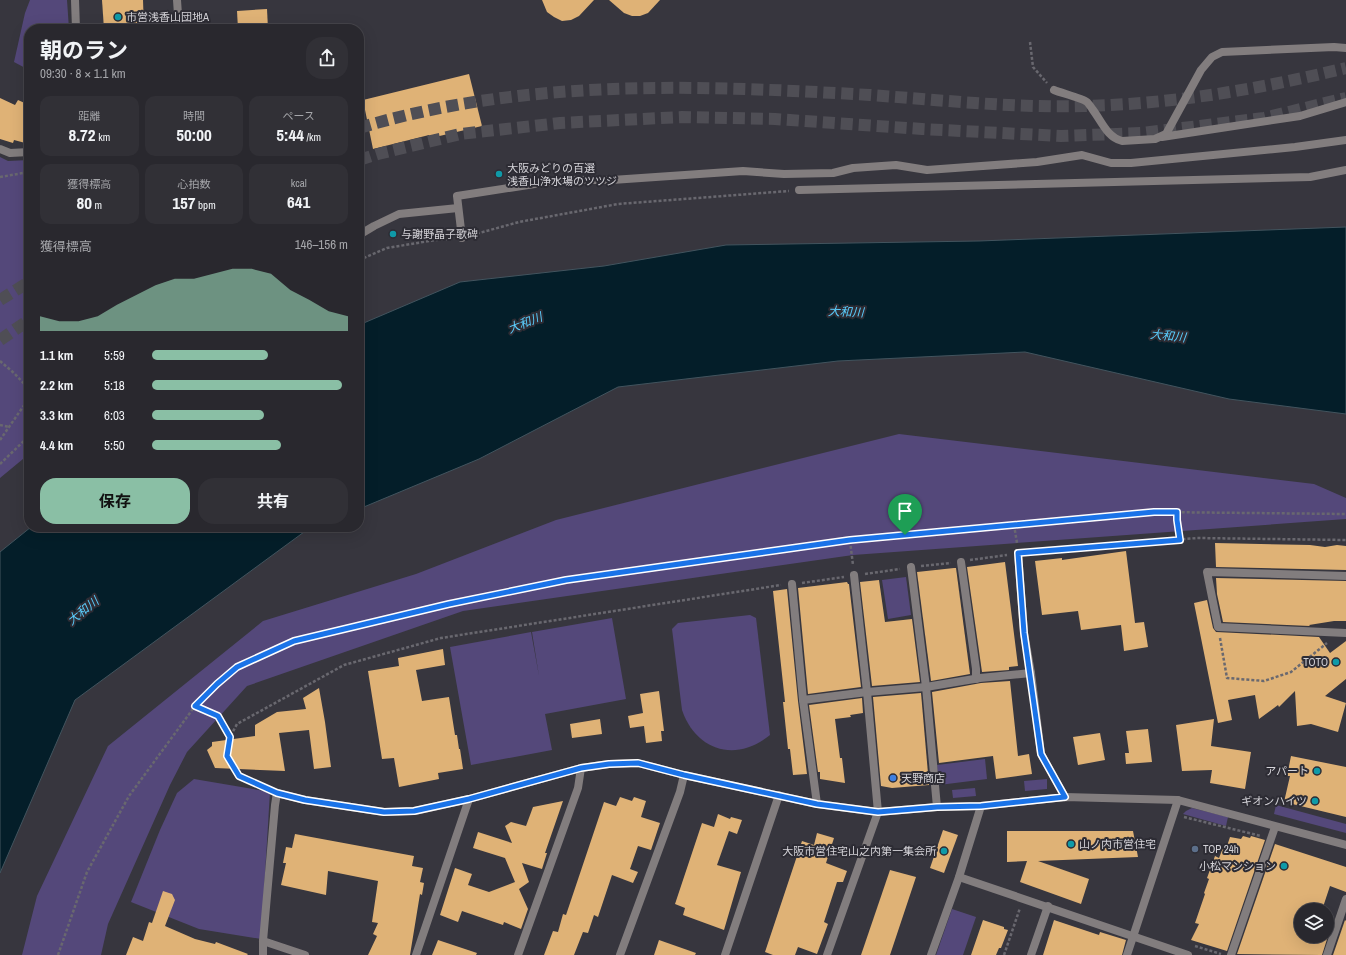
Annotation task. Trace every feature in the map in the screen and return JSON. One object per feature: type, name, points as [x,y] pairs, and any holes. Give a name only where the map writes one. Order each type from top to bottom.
[{"type":"street","points":[[75,0],[76,24]]},
{"type":"street","points":[[177,0],[178,24]]},
{"type":"street","points":[[1162,137],[1166,134],[1201,70],[1212,57],[1222,52],[1334,47],[1346,48]]},
{"type":"street","points":[[1054,90],[1087,102],[1099,117],[1104,128],[1112,137],[1122,141],[1155,139],[1300,116],[1346,102]]},
{"type":"street","points":[[462,238],[457,196],[560,180],[612,180],[743,171],[784,174],[833,172],[853,168],[896,166],[927,170],[1037,162],[1082,155],[1111,163],[1131,163],[1346,140]]},
{"type":"street","points":[[0,149],[10,153],[24,152]]},
{"type":"street","points":[[799,190],[1310,177],[1346,170]]},
{"type":"street","points":[[364,232],[399,214],[458,208]]},
{"type":"street","points":[[1018,553],[1024,633],[1031,673],[1041,754],[1065,797]]},
{"type":"street","points":[[961,562],[976,669],[976,679]]},
{"type":"street","points":[[911,567],[926,687],[937,807]]},
{"type":"street","points":[[1343,633],[1218,627],[1207,572],[1346,576]]},
{"type":"street","points":[[827,955],[878,812],[854,575]]},
{"type":"street","points":[[792,584],[803,700],[817,804]]},
{"type":"street","points":[[803,700],[867,692],[926,687],[976,679],[1031,673]]},
{"type":"street","points":[[264,955],[263,941],[277,793],[305,800],[384,812],[414,811],[469,799],[581,768],[609,764],[638,763],[684,775],[817,804],[878,812],[937,807],[981,806],[1065,797],[1178,800],[1346,845]]},
{"type":"street","points":[[518,955],[578,788],[581,768]]},
{"type":"street","points":[[620,955],[680,792],[684,775]]},
{"type":"street","points":[[725,955],[780,795]]},
{"type":"street","points":[[416,955],[469,799]]},
{"type":"street","points":[[1127,955],[1178,800]]},
{"type":"street","points":[[931,955],[959,877],[981,806]]},
{"type":"street","points":[[1232,955],[1275,827]]},
{"type":"street","points":[[959,877],[1048,906],[1188,955]]},
{"type":"street","points":[[1327,955],[1346,899]]},
{"type":"street","points":[[1031,955],[1048,906]]},
{"type":"street","points":[[263,941],[305,955]]},
{"type":"path","points":[[1030,42],[1033,67],[1054,90]]},
{"type":"path","points":[[0,177],[24,173]]},
{"type":"path","points":[[364,258],[387,248],[435,240],[462,238],[519,222],[618,204],[799,190]]},
{"type":"path","points":[[0,361],[24,384]]},
{"type":"path","points":[[0,440],[24,406]]},
{"type":"path","points":[[0,425],[9,427]]},
{"type":"path","points":[[0,464],[24,441]]},
{"type":"path","points":[[58,955],[90,865],[129,796],[195,706],[237,667],[294,641],[449,604],[566,580],[850,540],[1154,512],[1346,514]]},
{"type":"path","points":[[1177,512],[1180,540]]},
{"type":"path","points":[[1014,525],[1017,540]]},
{"type":"path","points":[[277,793],[239,776],[227,756],[230,737],[237,724],[344,665],[441,638],[792,584],[1018,553],[1197,538],[1346,540]]},
{"type":"path","points":[[850,540],[852,559]]},
{"type":"path","points":[[1218,627],[1227,678],[1264,681],[1291,672],[1343,633]]},
{"type":"path","points":[[195,706],[218,716],[230,737]]},
{"type":"path","points":[[1181,817],[1268,838]]},
{"type":"path","points":[[1004,955],[1022,902]]},
{"type":"shaded area","points":[[30,0],[67,0],[69,24],[24,24],[24,67],[14,62],[25,13]]},
{"type":"shaded area","points":[[0,157],[8,161],[24,160],[24,458],[0,478]]},
{"type":"shaded area","points":[[899,434],[1314,484],[1346,498],[1346,519],[853,555],[463,611],[247,686],[187,752],[170,785],[108,924],[101,955],[22,955],[37,896],[108,746],[263,621],[416,574],[556,520]]},
{"type":"shaded area","points":[[906,577],[911,615],[888,619],[882,580]]},
{"type":"shaded area","points":[[750,615],[756,618],[770,735],[757,744],[744,749],[731,750],[718,748],[707,743],[697,735],[688,724],[682,710],[672,629],[678,623]]},
{"type":"shaded area","points":[[612,618],[626,699],[545,714],[552,750],[471,765],[450,647],[531,632],[539,676],[532,632]]},
{"type":"shaded area","points":[[985,759],[987,779],[939,785],[937,765]]},
{"type":"shaded area","points":[[194,779],[270,792],[261,939],[199,929],[131,902],[160,830],[177,793]]},
{"type":"shaded area","points":[[1047,779],[1047,789],[1025,791],[1024,781]]},
{"type":"shaded area","points":[[975,788],[976,796],[953,798],[952,790]]},
{"type":"shaded area","points":[[1276,805],[1346,824],[1346,833],[1274,814]]},
{"type":"shaded area","points":[[1192,808],[1228,817],[1226,826],[1183,814]]},
{"type":"shaded area","points":[[952,909],[976,917],[963,955],[936,955]]},
{"type":"water","name":"大和川","points":[[1346,227],[1346,414],[1229,399],[1025,352],[838,361],[618,387],[479,459],[364,507],[364,323],[460,282],[604,266],[726,245],[979,241]]},
{"type":"water","name":"大和川","points":[[25,532],[304,532],[75,700],[0,873],[0,552]]},
{"type":"building","name":"市営浅香山団地A","points":[[102,0],[143,0],[144,24],[104,24]]},
{"type":"building","points":[[542,0],[594,0],[579,16],[571,20],[562,21],[547,12]]},
{"type":"building","points":[[609,0],[660,0],[648,13],[640,16],[632,16],[624,13]]},
{"type":"building","points":[[267,9],[268,24],[238,24],[237,11]]},
{"type":"building","points":[[469,74],[482,126],[431,138],[429,135],[373,149],[364,100]]},
{"type":"building","points":[[0,98],[15,105],[18,100],[24,103],[24,143],[14,140],[13,143],[0,139]]},
{"type":"building","points":[[1215,543],[1310,545],[1325,547],[1337,545],[1346,546],[1346,570],[1216,567]]},
{"type":"building","points":[[1126,551],[1135,623],[1144,622],[1148,647],[1124,651],[1121,625],[1081,630],[1078,611],[1042,615],[1035,561],[1062,558],[1062,560]]},
{"type":"building","points":[[1005,562],[1018,666],[1009,667],[1009,670],[982,672],[967,567]]},
{"type":"building","points":[[956,568],[970,674],[931,681],[917,572]]},
{"type":"building","points":[[1216,578],[1346,581],[1346,621],[1334,621],[1309,625],[1310,626],[1223,622],[1217,594]]},
{"type":"building","points":[[879,580],[885,622],[912,619],[920,682],[872,686],[860,582]]},
{"type":"building","points":[[847,582],[849,584],[861,687],[808,694],[798,588]]},
{"type":"building","points":[[787,589],[807,774],[793,775],[790,749],[788,749],[783,702],[785,702],[773,591]]},
{"type":"building","points":[[1207,600],[1213,628],[1216,632],[1319,637],[1330,653],[1346,641],[1346,679],[1325,696],[1346,703],[1338,732],[1311,724],[1297,726],[1295,691],[1279,707],[1278,705],[1259,719],[1255,695],[1228,700],[1232,720],[1218,723],[1194,603]]},
{"type":"building","points":[[443,649],[445,665],[416,670],[422,701],[449,697],[455,735],[457,735],[463,769],[438,773],[439,779],[399,787],[394,758],[382,759],[368,671],[399,666],[398,658]]},
{"type":"building","points":[[1010,681],[1018,756],[1029,754],[1032,774],[996,779],[993,756],[939,763],[932,692],[981,683]]},
{"type":"building","points":[[319,688],[331,767],[314,769],[309,730],[279,733],[285,771],[215,768],[207,750],[212,746],[212,742],[255,736],[255,725],[277,712],[306,709],[303,698]]},
{"type":"building","points":[[659,691],[664,731],[661,731],[662,741],[646,743],[644,726],[630,728],[628,716],[643,713],[640,694]]},
{"type":"building","points":[[921,693],[929,785],[892,788],[881,786],[873,697]]},
{"type":"building","points":[[862,698],[863,713],[850,715],[851,717],[835,719],[845,783],[820,779],[809,705]]},
{"type":"building","points":[[600,719],[602,734],[572,738],[570,724]]},
{"type":"building","points":[[1214,719],[1211,746],[1251,752],[1245,789],[1210,783],[1212,770],[1182,771],[1176,725]]},
{"type":"building","points":[[1148,729],[1152,762],[1126,764],[1125,753],[1129,753],[1126,731]]},
{"type":"building","points":[[1100,733],[1105,760],[1078,765],[1073,737]]},
{"type":"building","points":[[1291,756],[1346,767],[1346,817],[1284,802],[1290,776],[1287,776]]},
{"type":"building","points":[[620,797],[632,801],[634,797],[646,801],[641,817],[660,823],[651,850],[638,846],[630,869],[638,872],[633,883],[612,875],[598,917],[594,915],[588,933],[583,932],[574,955],[544,955],[553,931],[558,932],[563,914],[566,915],[604,802],[616,806]]},
{"type":"building","points":[[563,801],[545,853],[547,853],[542,869],[522,863],[529,882],[519,889],[528,909],[521,929],[504,922],[503,925],[462,911],[458,922],[440,915],[455,868],[472,874],[468,885],[489,892],[515,882],[505,858],[473,848],[478,832],[512,843],[505,826],[511,822],[526,826],[533,807]]},
{"type":"building","points":[[718,814],[730,819],[731,817],[742,820],[737,834],[729,831],[717,865],[741,872],[724,930],[683,915],[685,908],[675,904],[702,823],[714,827]]},
{"type":"building","name":"大阪市営住宅山之内第一集会所","points":[[943,830],[958,835],[944,873],[930,868]]},
{"type":"building","name":"山ノ内市営住宅","points":[[1007,831],[1133,831],[1138,857],[1038,861],[1089,879],[1081,904],[1020,882],[1027,861],[1007,862]]},
{"type":"building","points":[[817,833],[834,838],[826,863],[847,871],[843,882],[837,882],[824,922],[828,924],[817,954],[798,947],[795,955],[773,955],[765,952],[802,841],[814,845]]},
{"type":"building","points":[[295,834],[414,856],[412,866],[423,868],[420,882],[424,883],[422,895],[420,894],[410,955],[368,955],[377,936],[373,934],[378,923],[372,922],[378,881],[328,871],[326,895],[281,885],[286,863],[283,863],[286,847],[292,848]]},
{"type":"building","points":[[1243,836],[1250,838],[1251,836],[1265,840],[1227,951],[1191,940],[1199,924],[1195,923],[1209,879],[1207,878],[1215,856],[1219,858],[1224,845],[1227,846],[1230,837],[1241,839]]},
{"type":"building","points":[[1275,844],[1346,867],[1346,892],[1330,886],[1324,903],[1294,903],[1294,943],[1326,943],[1322,955],[1237,954]]},
{"type":"building","points":[[890,870],[916,877],[890,955],[861,955]]},
{"type":"building","points":[[163,891],[172,894],[175,900],[165,926],[195,939],[215,944],[216,942],[248,954],[126,955],[133,937],[143,941],[149,922],[152,923]]},
{"type":"building","points":[[983,920],[1004,927],[1004,929],[1008,930],[1001,948],[999,948],[996,955],[971,955]]},
{"type":"building","points":[[1054,920],[1099,935],[1100,932],[1126,940],[1122,955],[1043,955]]},
{"type":"building","points":[[1345,920],[1346,955],[1333,955]]},
{"type":"building","points":[[438,940],[477,953],[476,955],[432,955]]},
{"type":"building","points":[[659,940],[696,953],[695,955],[654,955]]},
{"type":"tunnel","points":[[364,127],[422,112],[485,100],[549,93],[613,89],[677,88],[806,91],[1004,105],[1117,105],[1183,99],[1249,89],[1346,68]]},
{"type":"tunnel","points":[[364,158],[460,134],[560,123],[682,117],[775,119],[922,129],[1061,136],[1142,133],[1264,118],[1346,98]]},
{"type":"tunnel","points":[[0,300],[24,285]]},
{"type":"tunnel","points":[[0,340],[24,323]]},
{"type":"place","name":"市営浅香山団地A","points":[[118,17]]},
{"type":"place","name":"大阪みどりの百選 浅香山浄水場のツツジ","points":[[499,174]]},
{"type":"place","name":"与謝野晶子歌碑","points":[[393,234]]},
{"type":"place","name":"TOTO","points":[[1336,662]]},
{"type":"place","name":"アパート","points":[[1317,771]]},
{"type":"place","name":"天野商店","points":[[893,778]]},
{"type":"place","name":"ギオンハイツ","points":[[1315,801]]},
{"type":"place","name":"山ノ内市営住宅","points":[[1071,844]]},
{"type":"place","name":"TOP 24h","points":[[1195,849]]},
{"type":"place","name":"大阪市営住宅山之内第一集会所","points":[[944,851]]},
{"type":"place","name":"小松マンション","points":[[1284,866]]},
{"type":"route","points":[[1154,512],[1177,512],[1180,540],[1018,553],[1024,633],[1031,673],[1041,754],[1065,797],[981,806],[937,807],[878,812],[817,804],[684,775],[638,763],[609,764],[581,768],[469,799],[414,811],[384,812],[305,800],[277,793],[239,776],[227,756],[230,737],[218,716],[195,706],[237,667],[294,641],[449,604],[566,580],[850,540],[905,535],[1154,512]]}]
